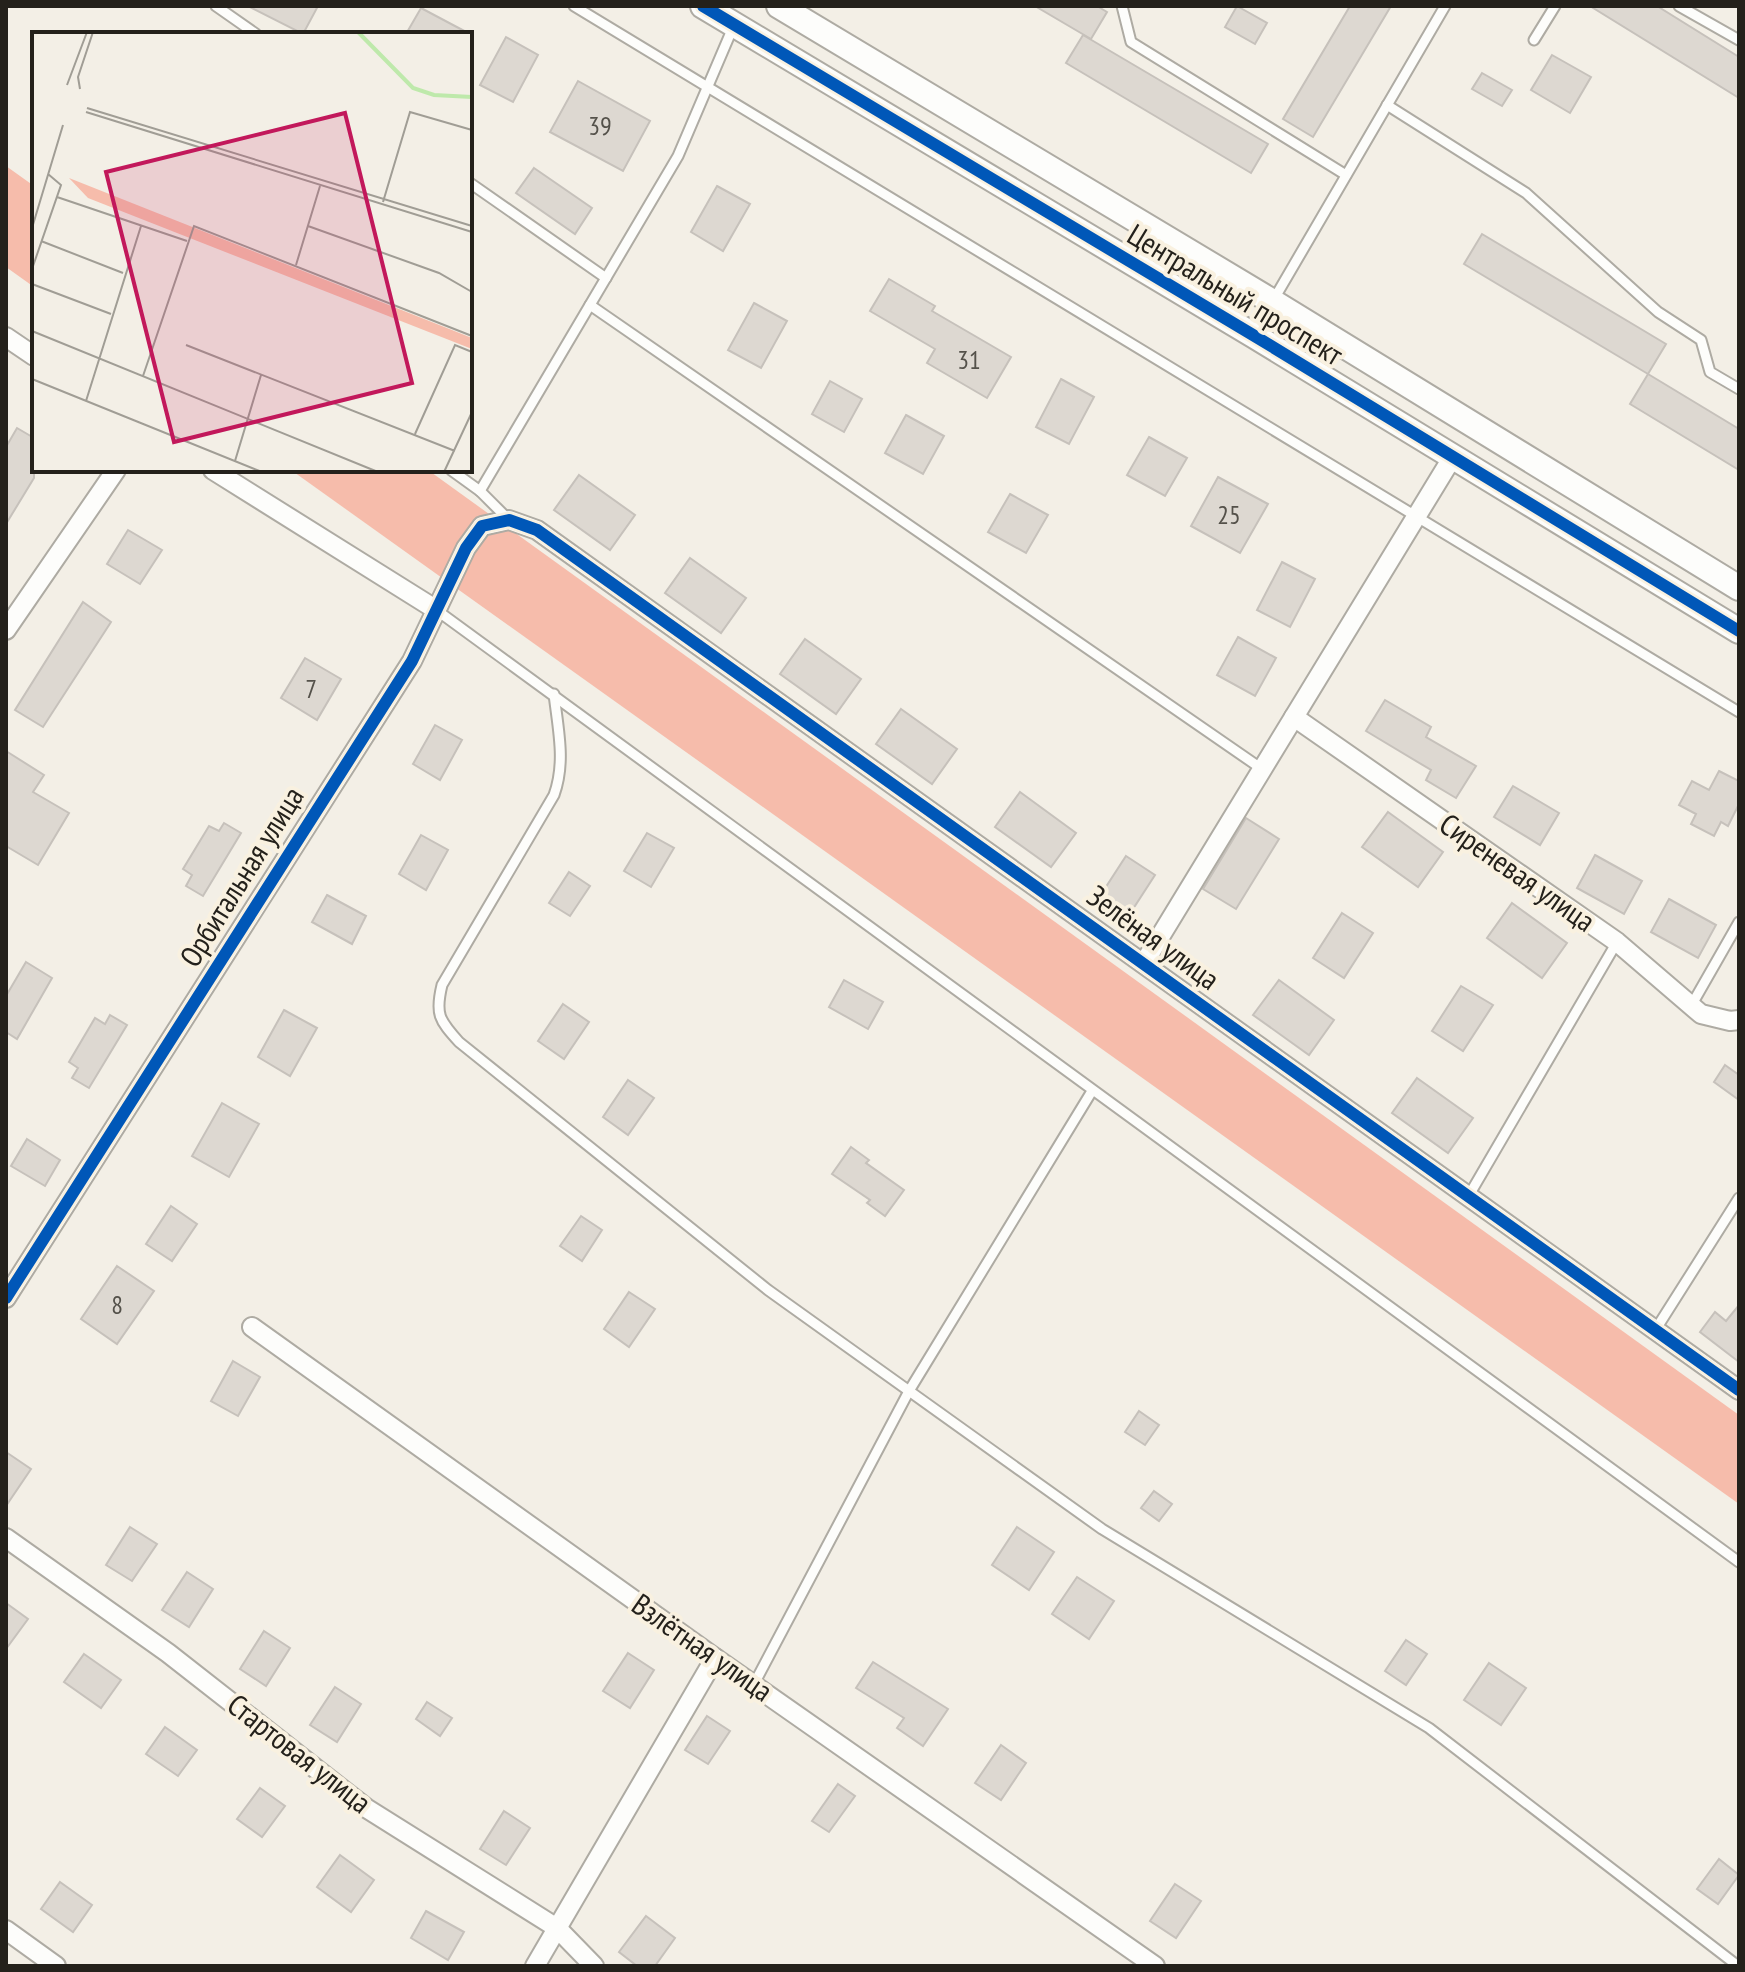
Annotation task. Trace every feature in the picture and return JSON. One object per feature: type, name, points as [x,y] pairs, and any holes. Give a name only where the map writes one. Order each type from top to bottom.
[{"type":"street","name":"Центральный проспект","points":[[703,6],[1253,335],[1739,631]]},
{"type":"street","name":"Центральный проспект","points":[[779,6],[1273,302],[1739,588]]},
{"type":"street","points":[[6,337],[32,355]]},
{"type":"street","points":[[1144,963],[1452,458]]},
{"type":"street","points":[[6,630],[115,472]]},
{"type":"street","points":[[216,472],[435,609]]},
{"type":"street","name":"Орбитальная улица","points":[[6,1298],[412,661],[466,548],[482,526],[509,520]]},
{"type":"street","name":"Зелёная улица","points":[[509,520],[537,530],[1739,1390]]},
{"type":"street","name":"Сиреневая улица","points":[[1294,717],[1617,942],[1701,1014],[1739,1020]]},
{"type":"street","name":"Взлётная улица","points":[[252,1327],[715,1658],[1155,1966]]},
{"type":"street","name":"Стартовая улица","points":[[6,1538],[168,1653],[366,1808],[557,1928],[594,1966]]},
{"type":"street","points":[[535,1966],[715,1658]]},
{"type":"street","points":[[6,1930],[56,1966]]},
{"type":"lane","points":[[216,6],[253,32]]},
{"type":"lane","points":[[574,6],[1739,712]]},
{"type":"lane","points":[[1122,6],[1131,42],[1346,175]]},
{"type":"lane","points":[[1253,335],[1445,6]]},
{"type":"lane","points":[[1534,40],[1555,6]]},
{"type":"lane","points":[[1679,6],[1739,40]]},
{"type":"lane","points":[[480,491],[678,156],[734,25]]},
{"type":"lane","points":[[1387,105],[1526,193],[1658,312],[1701,340],[1710,372],[1739,389]]},
{"type":"lane","points":[[472,184],[606,278]]},
{"type":"lane","points":[[590,305],[1262,769]]},
{"type":"lane","points":[[454,472],[480,491],[509,520]]},
{"type":"lane","points":[[435,609],[1739,1562]]},
{"type":"lane","points":[[554,694],[561,775],[554,795],[442,985],[437,1007],[442,1024],[459,1042],[768,1290],[1102,1529],[1429,1728],[1738,1966]]},
{"type":"lane","points":[[1691,1007],[1739,922]]},
{"type":"lane","points":[[1468,1197],[1617,942]]},
{"type":"lane","points":[[754,1684],[909,1391],[1092,1091]]},
{"type":"lane","points":[[1656,1329],[1739,1198]]},
{"type":"shaded area","points":[[6,166],[32,185],[32,286],[6,267]]},
{"type":"shaded area","points":[[294,472],[431,472],[1739,1415],[1739,1504]]},
{"type":"building","points":[[248,6],[318,6],[304,32]]},
{"type":"building","points":[[1035,6],[1097,6],[1107,12],[1091,39]]},
{"type":"building","points":[[1237,6],[1267,23],[1255,44],[1225,27]]},
{"type":"building","points":[[1350,6],[1391,6],[1313,137],[1283,119]]},
{"type":"building","points":[[1590,6],[1657,6],[1739,57],[1739,98]]},
{"type":"building","points":[[421,8],[466,32],[407,32]]},
{"type":"building","points":[[1083,35],[1268,144],[1251,173],[1066,63]]},
{"type":"building","points":[[506,37],[538,55],[513,102],[480,85]]},
{"type":"building","points":[[1552,55],[1591,77],[1570,113],[1531,90]]},
{"type":"building","points":[[1482,73],[1512,90],[1502,106],[1472,89]]},
{"type":"building","points":[[578,81],[650,121],[623,171],[550,132]]},
{"type":"building","points":[[534,168],[592,208],[575,234],[516,193]]},
{"type":"building","points":[[717,186],[750,204],[723,251],[691,232]]},
{"type":"building","points":[[1482,234],[1666,344],[1648,374],[1464,264]]},
{"type":"building","points":[[889,279],[935,306],[932,311],[1011,357],[987,398],[927,363],[935,349],[870,311]]},
{"type":"building","points":[[754,303],[787,321],[761,368],[728,350]]},
{"type":"building","points":[[1648,374],[1739,429],[1739,470],[1630,404]]},
{"type":"building","points":[[1061,379],[1094,397],[1069,444],[1036,427]]},
{"type":"building","points":[[830,381],[862,399],[844,432],[812,414]]},
{"type":"building","points":[[906,415],[944,436],[923,474],[885,453]]},
{"type":"building","points":[[17,428],[32,437],[34,478],[6,524],[6,447]]},
{"type":"building","points":[[1149,437],[1187,458],[1165,496],[1127,475]]},
{"type":"building","points":[[579,475],[635,515],[610,550],[554,510]]},
{"type":"building","points":[[1218,477],[1268,504],[1240,553],[1191,526]]},
{"type":"building","points":[[1010,494],[1048,515],[1026,553],[988,532]]},
{"type":"building","points":[[128,530],[162,550],[140,584],[107,564]]},
{"type":"building","points":[[690,558],[746,598],[721,633],[665,593]]},
{"type":"building","points":[[1282,562],[1315,579],[1290,627],[1257,610]]},
{"type":"building","points":[[83,602],[111,622],[43,727],[15,710]]},
{"type":"building","points":[[1238,637],[1276,658],[1255,696],[1217,675]]},
{"type":"building","points":[[805,639],[861,679],[836,714],[780,674]]},
{"type":"building","points":[[305,658],[341,679],[317,720],[281,698]]},
{"type":"building","points":[[1385,700],[1431,727],[1426,737],[1476,766],[1456,798],[1426,780],[1431,770],[1366,731]]},
{"type":"building","points":[[901,709],[957,749],[932,784],[876,744]]},
{"type":"building","points":[[435,725],[462,740],[440,780],[413,764]]},
{"type":"building","points":[[6,751],[44,775],[33,792],[69,813],[38,865],[6,846]]},
{"type":"building","points":[[1719,771],[1739,781],[1739,804],[1728,826],[1721,822],[1714,836],[1691,824],[1696,814],[1679,805],[1692,781],[1709,790]]},
{"type":"building","points":[[1513,786],[1559,813],[1540,845],[1494,817]]},
{"type":"building","points":[[1020,792],[1076,833],[1051,867],[995,827]]},
{"type":"building","points":[[1388,812],[1443,852],[1418,887],[1362,847]]},
{"type":"building","points":[[1246,818],[1279,839],[1236,909],[1203,889]]},
{"type":"building","points":[[224,823],[241,833],[203,896],[186,886],[192,875],[183,869],[209,826],[219,831]]},
{"type":"building","points":[[647,833],[674,848],[651,887],[624,871]]},
{"type":"building","points":[[421,835],[448,850],[426,890],[399,874]]},
{"type":"building","points":[[1595,855],[1642,881],[1624,914],[1577,888]]},
{"type":"building","points":[[1126,856],[1155,875],[1131,912],[1102,893]]},
{"type":"building","points":[[569,872],[590,886],[570,916],[549,903]]},
{"type":"building","points":[[327,895],[366,916],[352,944],[312,922]]},
{"type":"building","points":[[1669,899],[1716,925],[1698,958],[1651,932]]},
{"type":"building","points":[[1512,903],[1567,943],[1542,978],[1487,938]]},
{"type":"building","points":[[1342,913],[1373,933],[1344,978],[1313,958]]},
{"type":"building","points":[[26,962],[52,978],[17,1039],[6,1032],[6,996]]},
{"type":"building","points":[[844,980],[883,1002],[868,1029],[829,1007]]},
{"type":"building","points":[[1279,980],[1334,1020],[1309,1055],[1253,1015]]},
{"type":"building","points":[[1461,986],[1493,1005],[1463,1051],[1432,1031]]},
{"type":"building","points":[[563,1004],[589,1022],[564,1059],[538,1041]]},
{"type":"building","points":[[284,1010],[317,1028],[290,1076],[258,1057]]},
{"type":"building","points":[[110,1015],[127,1025],[89,1088],[72,1078],[78,1068],[69,1062],[95,1018],[105,1024]]},
{"type":"building","points":[[1725,1065],[1739,1075],[1739,1100],[1714,1082]]},
{"type":"building","points":[[1417,1078],[1473,1118],[1448,1153],[1392,1113]]},
{"type":"building","points":[[628,1080],[654,1098],[628,1135],[603,1117]]},
{"type":"building","points":[[222,1103],[259,1124],[229,1177],[192,1156]]},
{"type":"building","points":[[27,1139],[60,1160],[45,1186],[11,1166]]},
{"type":"building","points":[[851,1147],[869,1160],[866,1163],[904,1190],[885,1216],[867,1203],[870,1200],[832,1174]]},
{"type":"building","points":[[171,1206],[197,1224],[172,1261],[146,1244]]},
{"type":"building","points":[[581,1216],[602,1230],[582,1261],[560,1246]]},
{"type":"building","points":[[117,1266],[154,1291],[117,1344],[81,1319]]},
{"type":"building","points":[[629,1292],[655,1309],[629,1347],[604,1329]]},
{"type":"building","points":[[1739,1305],[1739,1362],[1700,1332],[1715,1312],[1726,1321]]},
{"type":"building","points":[[233,1361],[260,1377],[238,1416],[211,1401]]},
{"type":"building","points":[[1139,1411],[1159,1425],[1145,1445],[1125,1432]]},
{"type":"building","points":[[6,1452],[31,1469],[6,1506]]},
{"type":"building","points":[[1154,1491],[1172,1504],[1159,1521],[1141,1508]]},
{"type":"building","points":[[130,1527],[157,1544],[132,1581],[106,1565]]},
{"type":"building","points":[[1017,1527],[1054,1552],[1029,1590],[992,1565]]},
{"type":"building","points":[[187,1572],[213,1589],[189,1627],[162,1610]]},
{"type":"building","points":[[1077,1577],[1114,1601],[1089,1639],[1052,1614]]},
{"type":"building","points":[[6,1603],[28,1619],[6,1649]]},
{"type":"building","points":[[264,1631],[290,1648],[266,1686],[240,1669]]},
{"type":"building","points":[[1406,1640],[1427,1654],[1406,1685],[1385,1671]]},
{"type":"building","points":[[628,1653],[654,1670],[630,1708],[603,1691]]},
{"type":"building","points":[[84,1654],[121,1680],[101,1708],[64,1682]]},
{"type":"building","points":[[873,1662],[948,1709],[923,1746],[897,1728],[904,1718],[856,1688]]},
{"type":"building","points":[[1489,1663],[1526,1688],[1501,1725],[1464,1700]]},
{"type":"building","points":[[335,1687],[361,1704],[337,1742],[310,1725]]},
{"type":"building","points":[[427,1702],[452,1718],[440,1736],[416,1719]]},
{"type":"building","points":[[707,1716],[730,1731],[708,1764],[685,1750]]},
{"type":"building","points":[[165,1727],[197,1750],[178,1776],[146,1754]]},
{"type":"building","points":[[1001,1745],[1026,1763],[1001,1800],[975,1783]]},
{"type":"building","points":[[838,1784],[855,1796],[829,1832],[812,1821]]},
{"type":"building","points":[[260,1788],[285,1806],[262,1837],[237,1819]]},
{"type":"building","points":[[504,1811],[530,1828],[506,1865],[480,1849]]},
{"type":"building","points":[[340,1855],[374,1880],[351,1912],[317,1887]]},
{"type":"building","points":[[1719,1859],[1739,1875],[1718,1904],[1697,1889]]},
{"type":"building","points":[[60,1882],[92,1905],[73,1932],[41,1909]]},
{"type":"building","points":[[1175,1884],[1201,1901],[1176,1938],[1150,1921]]},
{"type":"building","points":[[426,1911],[464,1932],[448,1960],[411,1938]]},
{"type":"building","points":[[646,1916],[675,1938],[655,1966],[637,1966],[619,1952]]},
{"type":"cycle path","points":[[703,6],[1253,335],[1739,631]]},
{"type":"cycle path","points":[[6,1298],[412,661],[466,548],[482,526],[509,520],[537,530],[1739,1390]]}]
